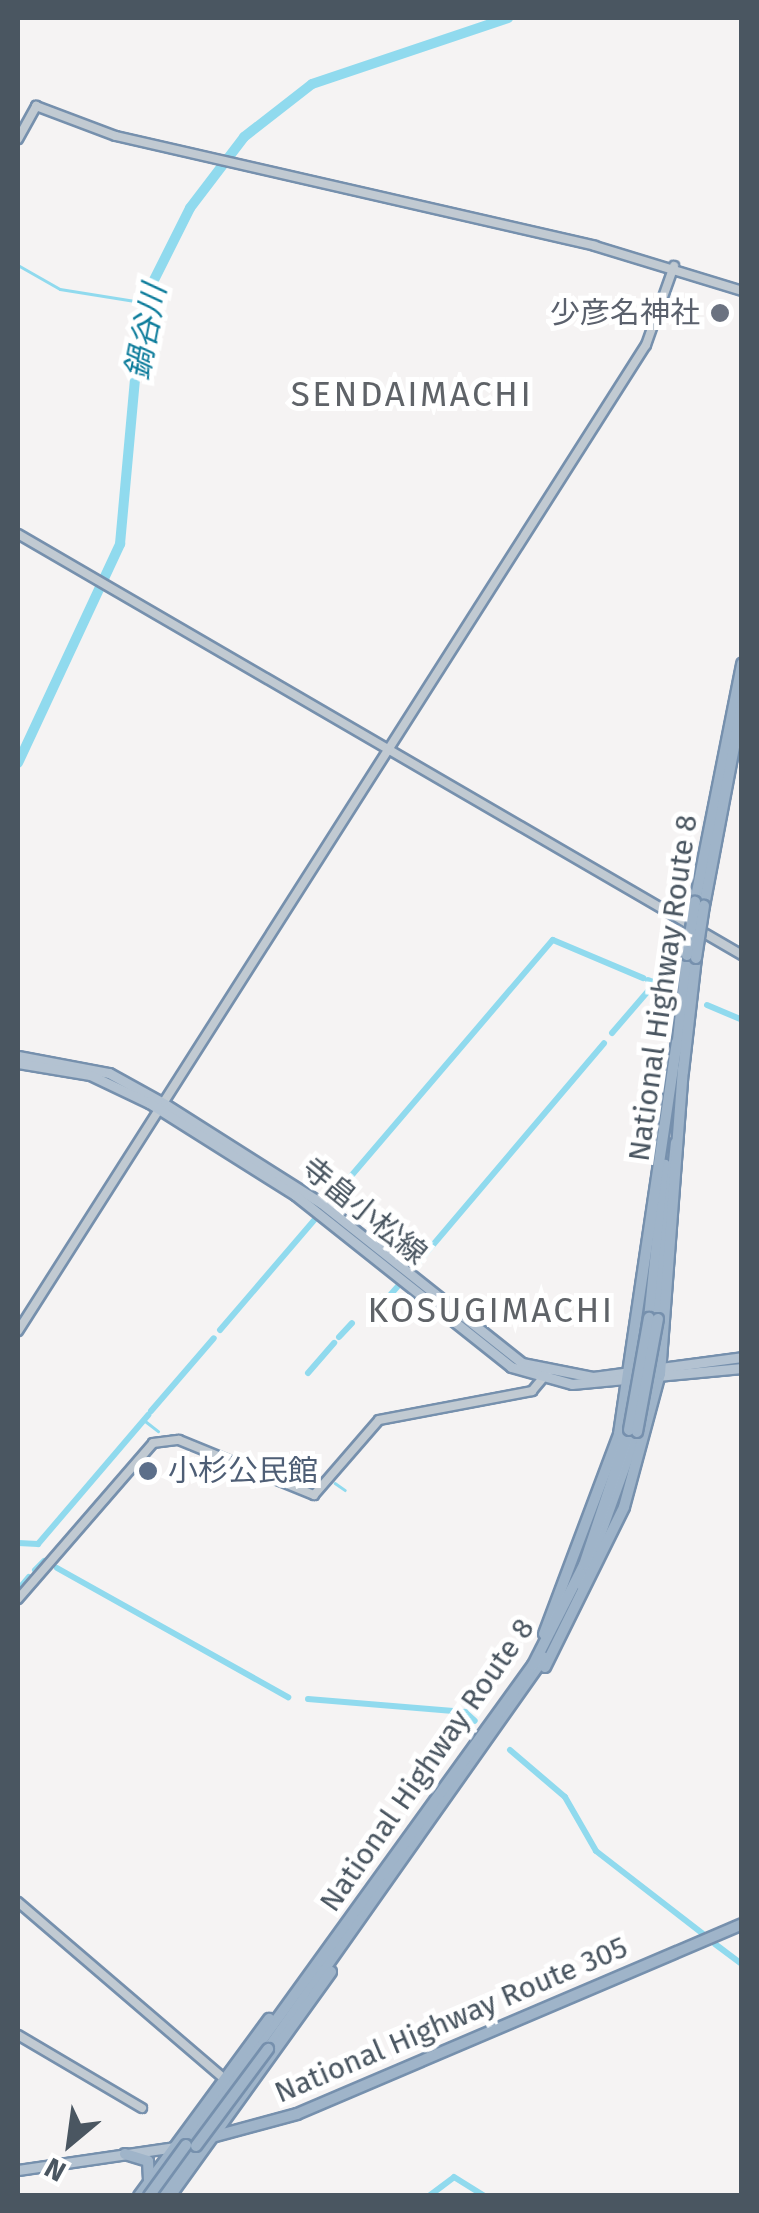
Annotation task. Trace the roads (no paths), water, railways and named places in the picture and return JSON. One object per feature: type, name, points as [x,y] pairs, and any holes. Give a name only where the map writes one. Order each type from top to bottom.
[{"type":"highway","name":"National Highway Route 8","points":[[654,1319],[678,1042],[742,664]]},
{"type":"highway","name":"National Highway Route 8","points":[[699,904],[742,704]]},
{"type":"highway","name":"National Highway Route 8","points":[[143,2193],[264,2046],[382,1891],[528,1679],[584,1565],[633,1431],[654,1319],[692,957]]},
{"type":"highway","points":[[528,1679],[595,1513],[631,1375],[678,1042]]},
{"type":"highway","points":[[528,1679],[614,1532],[660,1370],[683,1070]]},
{"type":"highway","name":"National Highway Route 8","points":[[160,2196],[368,1894],[528,1679]]},
{"type":"highway","points":[[173,2196],[382,1891]]},
{"type":"highway","points":[[143,2193],[368,1894]]},
{"type":"highway","name":"National Highway Route 305","points":[[175,2147],[207,2144],[251,2130],[742,1924]]},
{"type":"highway","points":[[234,2110],[236,2124],[251,2130]]},
{"type":"highway","points":[[125,2154],[151,2166],[143,2193]]},
{"type":"main road","name":"寺畠小松線","points":[[18,1056],[109,1073],[321,1204],[494,1348],[546,1375],[631,1375],[742,1356]]},
{"type":"main road","name":"寺畠小松線","points":[[18,1063],[90,1075],[163,1107]]},
{"type":"main road","name":"寺畠小松線","points":[[660,1370],[742,1368]]},
{"type":"main road","points":[[18,2170],[175,2147]]},
{"type":"street","points":[[18,139],[36,106],[198,156],[674,266],[742,290]]},
{"type":"street","points":[[18,1332],[655,330],[674,266]]},
{"type":"street","points":[[18,534],[385,752],[742,956]]},
{"type":"street","points":[[18,1598],[153,1443],[179,1440],[314,1495],[379,1420],[532,1391],[546,1375]]},
{"type":"street","points":[[18,1902],[220,2075]]},
{"type":"street","points":[[18,2035],[142,2108]]},
{"type":"waterway","name":"鍋谷川","points":[[18,763],[120,544],[139,337],[152,284],[190,208],[244,137],[312,84],[508,18]]},
{"type":"waterway","points":[[18,265],[60,289],[147,303]]},
{"type":"waterway","points":[[328,1203],[553,940],[643,978]]},
{"type":"waterway","points":[[648,980],[666,987]]},
{"type":"waterway","points":[[612,1033],[655,983]]},
{"type":"waterway","points":[[707,1005],[742,1020]]},
{"type":"waterway","points":[[410,1272],[604,1043]]},
{"type":"waterway","points":[[220,1330],[315,1219]]},
{"type":"waterway","points":[[371,1317],[398,1286]]},
{"type":"waterway","points":[[339,1337],[352,1323]]},
{"type":"waterway","points":[[151,1411],[214,1338]]},
{"type":"waterway","points":[[308,1373],[334,1343]]},
{"type":"waterway","points":[[18,1543],[38,1544],[148,1415]]},
{"type":"waterway","points":[[144,1420],[158,1431]]},
{"type":"waterway","points":[[171,1435],[198,1444]]},
{"type":"waterway","points":[[291,1483],[297,1475],[322,1480]]},
{"type":"waterway","points":[[335,1483],[345,1490]]},
{"type":"waterway","points":[[35,1570],[44,1561]]},
{"type":"waterway","points":[[57,1568],[288,1697]]},
{"type":"waterway","points":[[18,1590],[29,1577]]},
{"type":"waterway","points":[[308,1699],[465,1712],[475,1721]]},
{"type":"waterway","points":[[510,1750],[565,1797],[596,1851],[703,1934]]},
{"type":"waterway","points":[[715,1944],[742,1964]]},
{"type":"waterway","points":[[429,2196],[454,2177],[484,2196]]},
{"type":"place","name":"少彦名神社","points":[[720,313]]},
{"type":"place","name":"小杉公民館","points":[[148,1471]]},
{"type":"district","name":"SENDAIMACHI","points":[[412,394]]},
{"type":"district","name":"KOSUGIMACHI","points":[[491,1310]]}]
